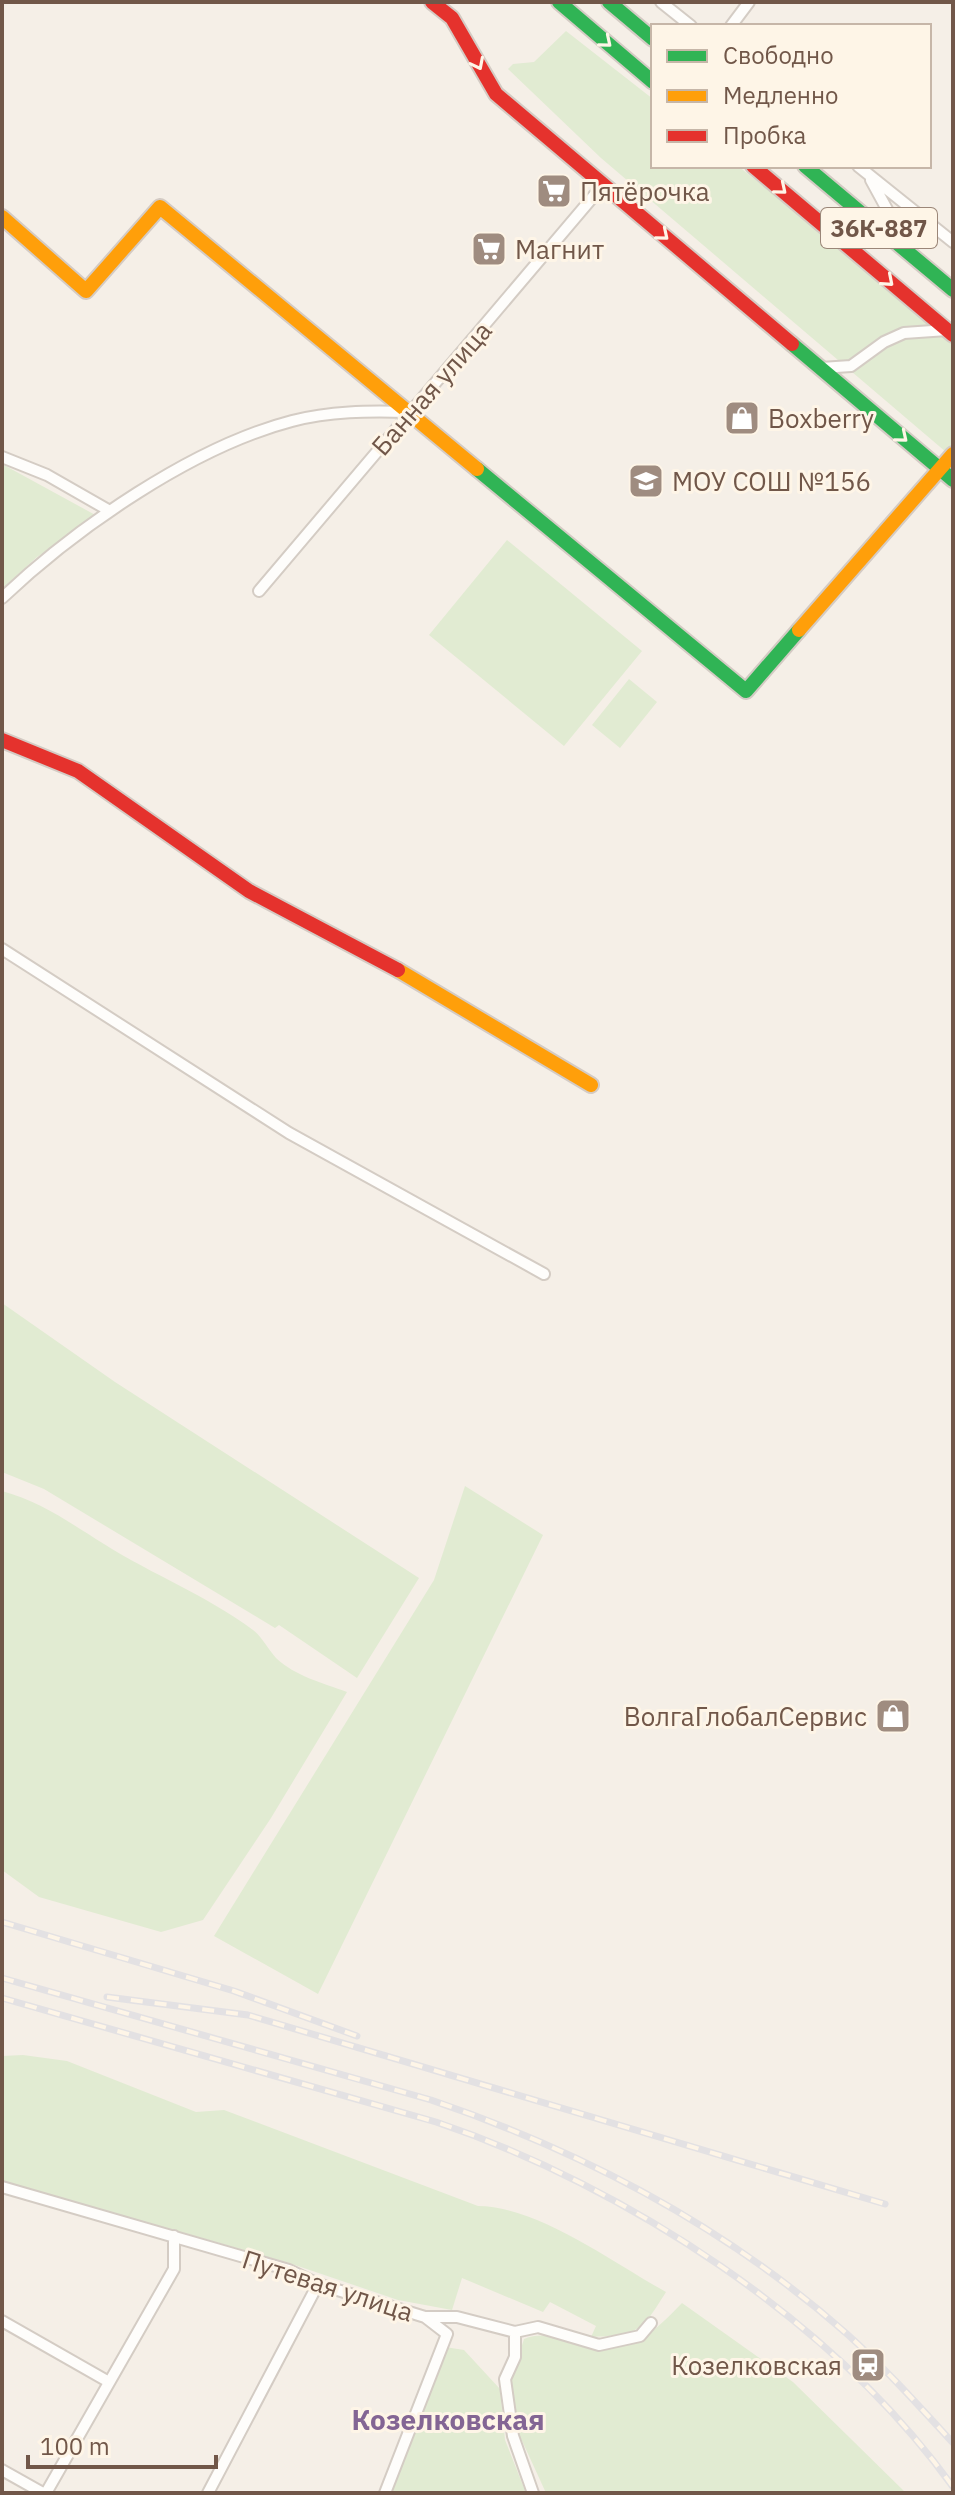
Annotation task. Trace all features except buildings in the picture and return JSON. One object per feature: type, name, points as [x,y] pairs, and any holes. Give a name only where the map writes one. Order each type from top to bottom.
[{"type":"street","points":[[432,2],[452,18],[496,94],[953,480]]},
{"type":"street","points":[[559,2],[651,80]]},
{"type":"street","points":[[609,2],[651,37]]},
{"type":"street","points":[[661,2],[688,24]]},
{"type":"street","points":[[732,24],[749,2]]},
{"type":"street","name":"36К-887","points":[[755,168],[950,333]]},
{"type":"street","name":"36К-887","points":[[807,168],[953,290]]},
{"type":"street","points":[[860,168],[953,242]]},
{"type":"street","points":[[868,175],[912,255]]},
{"type":"street","name":"Банная улица","points":[[259,591],[603,185]]},
{"type":"street","points":[[2,217],[86,291],[160,207],[746,691],[953,454]]},
{"type":"street","points":[[821,368],[851,366],[884,342],[904,333],[950,333]]},
{"type":"street","points":[[2,598],[39,562],[110,511],[216,450],[291,421],[349,411],[409,412]]},
{"type":"street","points":[[2,457],[47,475],[110,511]]},
{"type":"street","points":[[2,740],[78,771],[249,891],[430,987],[591,1085]]},
{"type":"street","points":[[2,949],[289,1133],[544,1274]]},
{"type":"street","name":"Путевая улица","points":[[2,2187],[289,2270],[318,2284],[425,2317],[457,2317],[515,2332],[538,2327],[599,2345],[640,2336],[651,2323]]},
{"type":"street","points":[[2,2470],[45,2493],[174,2269],[174,2236]]},
{"type":"street","points":[[208,2493],[318,2284]]},
{"type":"street","points":[[385,2493],[447,2334],[425,2317]]},
{"type":"street","points":[[2,2321],[109,2382]]},
{"type":"street","points":[[515,2332],[515,2357],[505,2379],[513,2436],[533,2493]]},
{"type":"green space","points":[[566,31],[651,97],[651,168],[741,168],[953,336],[953,458],[601,158],[508,69],[513,64],[534,62]]},
{"type":"green space","points":[[2,464],[99,517],[37,557],[2,589]]},
{"type":"green space","points":[[507,540],[642,651],[564,746],[429,635]]},
{"type":"green space","points":[[629,679],[657,702],[620,748],[592,725]]},
{"type":"green space","points":[[2,1303],[115,1382],[419,1578],[357,1678],[279,1625],[275,1628],[44,1489],[2,1472]]},
{"type":"green space","points":[[465,1486],[543,1535],[318,1994],[214,1936],[434,1580]]},
{"type":"green space","points":[[2,1491],[43,1507],[217,1606],[253,1630],[276,1658],[292,1670],[347,1692],[271,1818],[203,1920],[161,1932],[39,1897],[2,1870]]},
{"type":"green space","points":[[23,2055],[67,2061],[196,2112],[224,2110],[478,2206],[525,2215],[575,2238],[666,2292],[637,2329],[619,2335],[591,2337],[596,2326],[550,2302],[543,2312],[462,2278],[452,2310],[398,2300],[289,2263],[2,2181],[2,2056]]},
{"type":"green space","points":[[682,2303],[793,2382],[906,2493],[546,2493],[518,2432],[511,2380],[524,2339],[545,2336],[603,2347],[630,2344],[654,2329]]},
{"type":"green space","points":[[445,2347],[464,2350],[500,2389],[505,2440],[526,2493],[390,2493]]},
{"type":"railway","points":[[2,1922],[234,1991],[357,2036]]},
{"type":"railway","points":[[2,1978],[431,2100],[544,2143],[598,2169],[703,2227],[801,2295],[875,2360],[953,2443]]},
{"type":"railway","points":[[107,1997],[248,2015],[885,2204]]},
{"type":"railway","points":[[2,1998],[436,2122],[508,2149],[580,2183],[652,2222],[722,2267],[788,2316],[849,2369],[905,2427],[953,2487]]},
{"type":"traffic: fast","points":[[559,2],[651,80]]},
{"type":"traffic: fast","points":[[609,2],[651,37]]},
{"type":"traffic: fast","points":[[807,168],[953,290]]},
{"type":"traffic: fast","points":[[792,344],[953,480]]},
{"type":"traffic: fast","points":[[477,469],[746,691],[799,630]]},
{"type":"traffic: slow","points":[[2,217],[86,291],[160,207],[477,469]]},
{"type":"traffic: slow","points":[[799,630],[953,454]]},
{"type":"traffic: slow","points":[[398,970],[591,1085]]},
{"type":"traffic: jam","points":[[432,2],[452,18],[496,94],[792,344]]},
{"type":"traffic: jam","points":[[755,168],[953,335]]},
{"type":"traffic: jam","points":[[2,740],[78,771],[249,891],[398,970]]},
{"type":"place","name":"Пятёрочка","points":[[554,191]]},
{"type":"place","name":"Магнит","points":[[489,249]]},
{"type":"place","name":"Boxberry","points":[[742,418]]},
{"type":"place","name":"МОУ СОШ №156","points":[[646,481]]},
{"type":"place","name":"ВолгаГлобалСервис","points":[[893,1716]]},
{"type":"place","name":"Козелковская","points":[[868,2365]]},
{"type":"district","name":"Козелковская","points":[[448,2419]]}]
